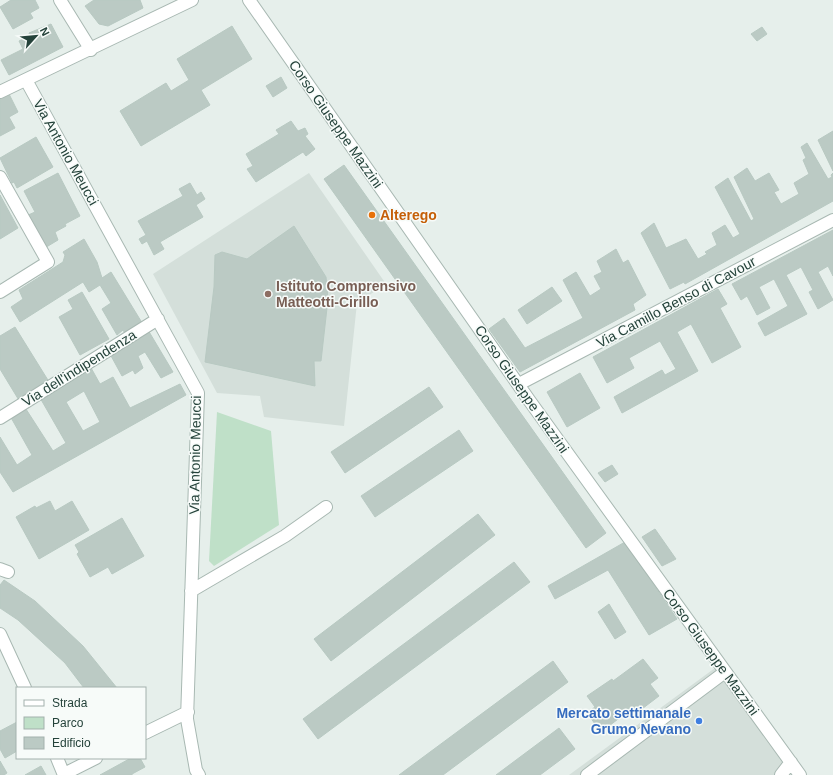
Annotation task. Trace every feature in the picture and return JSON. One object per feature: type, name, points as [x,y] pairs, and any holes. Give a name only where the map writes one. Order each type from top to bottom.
[{"type":"street","points":[[60,0],[90,50]]},
{"type":"street","points":[[0,92],[192,0]]},
{"type":"street","name":"Corso Giuseppe Mazzini","points":[[249,0],[529,400],[800,775]]},
{"type":"street","name":"Via Antonio Meucci","points":[[26,80],[198,393],[187,719],[194,773]]},
{"type":"street","points":[[0,177],[48,262],[0,292]]},
{"type":"street","name":"Via Camillo Benso di Cavour","points":[[519,384],[833,220]]},
{"type":"street","name":"Via dell'indipendenza","points":[[0,418],[158,319]]},
{"type":"street","points":[[192,591],[285,536],[326,507]]},
{"type":"street","points":[[0,634],[25,687]]},
{"type":"street","points":[[587,775],[725,672]]},
{"type":"street","points":[[146,733],[188,712]]},
{"type":"street","points":[[57,759],[64,775],[94,759]]},
{"type":"street","points":[[781,775],[791,762]]},
{"type":"shaded area","name":"Istituto Comprensivo Matteotti-Cirillo","points":[[309,173],[386,284],[357,303],[344,426],[264,417],[260,396],[217,393],[153,274]]},
{"type":"shaded area","name":"Mercato settimanale Grumo Nevano","points":[[715,668],[792,773],[791,775],[569,775]]},
{"type":"green space","points":[[217,412],[271,431],[279,525],[214,566],[209,561]]},
{"type":"building","points":[[11,0],[35,0],[39,8],[30,13],[33,18],[13,29],[0,7]]},
{"type":"building","points":[[94,0],[140,0],[143,8],[108,26],[99,24],[85,6]]},
{"type":"building","points":[[51,24],[63,47],[9,75],[1,60],[23,49],[19,41],[30,36],[29,33]]},
{"type":"building","points":[[232,26],[252,59],[201,90],[210,105],[141,146],[120,111],[166,83],[171,91],[189,80],[177,59]]},
{"type":"building","points":[[762,27],[767,34],[757,41],[751,34]]},
{"type":"building","points":[[281,77],[287,88],[273,97],[266,86]]},
{"type":"building","points":[[8,92],[18,112],[9,117],[15,128],[0,136],[0,96]]},
{"type":"building","points":[[291,121],[298,131],[305,128],[308,134],[305,136],[315,149],[306,156],[303,152],[256,182],[247,169],[253,166],[246,154],[279,134],[276,130]]},
{"type":"building","points":[[833,131],[833,171],[818,140]]},
{"type":"building","points":[[36,137],[53,167],[17,188],[14,182],[12,183],[0,158]]},
{"type":"building","points":[[807,143],[828,179],[832,177],[831,175],[833,173],[833,201],[685,284],[684,282],[670,289],[641,233],[654,223],[666,248],[686,239],[698,259],[707,254],[705,252],[717,245],[712,233],[725,225],[733,238],[740,234],[715,187],[728,178],[751,221],[754,219],[734,177],[747,168],[755,181],[769,173],[779,190],[774,192],[781,204],[799,194],[794,183],[809,174],[803,160],[806,158],[801,147]]},
{"type":"building","points":[[344,165],[606,533],[586,548],[324,179]]},
{"type":"building","points":[[58,173],[80,216],[65,224],[66,226],[55,232],[58,240],[43,249],[26,216],[35,212],[24,191]]},
{"type":"building","points":[[190,183],[197,195],[201,192],[205,199],[196,205],[203,217],[160,242],[164,249],[154,255],[147,241],[142,244],[139,239],[146,235],[138,221],[183,196],[179,189]]},
{"type":"building","points":[[0,195],[18,228],[0,239]]},
{"type":"building","points":[[294,226],[326,277],[328,299],[321,361],[314,361],[315,386],[205,362],[214,287],[215,255],[222,252],[247,259]]},
{"type":"building","points":[[833,230],[833,276],[828,266],[818,272],[833,300],[818,309],[809,292],[813,290],[801,267],[786,275],[807,314],[765,336],[758,323],[788,306],[774,279],[759,287],[770,308],[757,315],[747,296],[741,300],[732,284]]},
{"type":"building","points":[[84,239],[97,262],[102,278],[111,272],[144,326],[127,337],[123,330],[117,335],[102,309],[111,303],[100,285],[89,292],[83,282],[20,322],[11,307],[23,299],[19,290],[63,262],[65,255],[63,252]]},
{"type":"building","points":[[616,249],[623,263],[628,260],[646,295],[633,304],[635,310],[520,372],[489,329],[504,318],[525,348],[583,318],[563,280],[576,272],[590,296],[601,289],[594,276],[602,272],[597,261]]},
{"type":"building","points":[[552,287],[562,301],[527,324],[518,310]]},
{"type":"building","points":[[718,289],[727,304],[720,308],[741,347],[712,363],[691,324],[677,332],[698,371],[622,413],[614,397],[662,370],[665,375],[676,369],[660,341],[629,358],[634,368],[607,383],[593,357]]},
{"type":"building","points":[[82,292],[109,339],[80,355],[59,317],[73,309],[68,300]]},
{"type":"building","points":[[15,327],[51,385],[20,402],[0,369],[0,336]]},
{"type":"building","points":[[148,330],[173,372],[161,378],[145,352],[138,356],[143,368],[135,374],[133,370],[122,376],[110,354]]},
{"type":"building","points":[[90,366],[100,384],[113,377],[130,408],[180,384],[186,395],[13,492],[0,472],[0,437],[17,465],[32,455],[9,414],[24,406],[53,451],[66,443],[39,396]],"holes":[[[84,391],[100,422],[83,431],[66,402]]]},
{"type":"building","points":[[580,373],[600,408],[567,427],[547,392]]},
{"type":"building","points":[[429,387],[443,407],[345,473],[331,452]]},
{"type":"building","points":[[459,430],[473,451],[375,517],[361,496]]},
{"type":"building","points":[[612,465],[618,474],[605,482],[598,473]]},
{"type":"building","points":[[50,501],[55,511],[72,501],[89,530],[39,559],[16,517],[35,506],[36,508]]},
{"type":"building","points":[[478,514],[495,535],[331,661],[314,639]]},
{"type":"building","points":[[122,518],[144,556],[112,574],[108,567],[90,577],[77,554],[79,552],[75,545]]},
{"type":"building","points":[[655,529],[676,559],[662,566],[642,537]]},
{"type":"building","points":[[625,542],[677,619],[649,635],[608,570],[555,599],[548,586]]},
{"type":"building","points":[[514,562],[530,582],[318,739],[303,719]]},
{"type":"building","points":[[4,580],[35,601],[83,646],[116,687],[83,687],[65,663],[18,620],[0,608],[0,585]]},
{"type":"building","points":[[609,604],[626,632],[615,639],[598,612]]},
{"type":"building","points":[[643,659],[658,678],[650,684],[659,696],[634,715],[630,710],[601,732],[587,713],[595,707],[587,696],[612,679],[613,681]]},
{"type":"building","points":[[553,661],[568,682],[443,775],[399,775]]},
{"type":"building","points":[[16,723],[16,752],[5,758],[0,749],[0,731]]},
{"type":"building","points":[[559,728],[575,749],[540,775],[496,775]]},
{"type":"building","points":[[129,759],[141,759],[145,767],[132,775],[100,775]]},
{"type":"building","points":[[0,761],[7,773],[4,775],[0,775]]},
{"type":"building","points":[[41,766],[46,775],[25,775]]},
{"type":"place","name":"Alterego","points":[[372,215]]},
{"type":"place","name":"Istituto Comprensivo Matteotti-Cirillo","points":[[268,294]]},
{"type":"place","name":"Mercato settimanale Grumo Nevano","points":[[699,721]]}]
